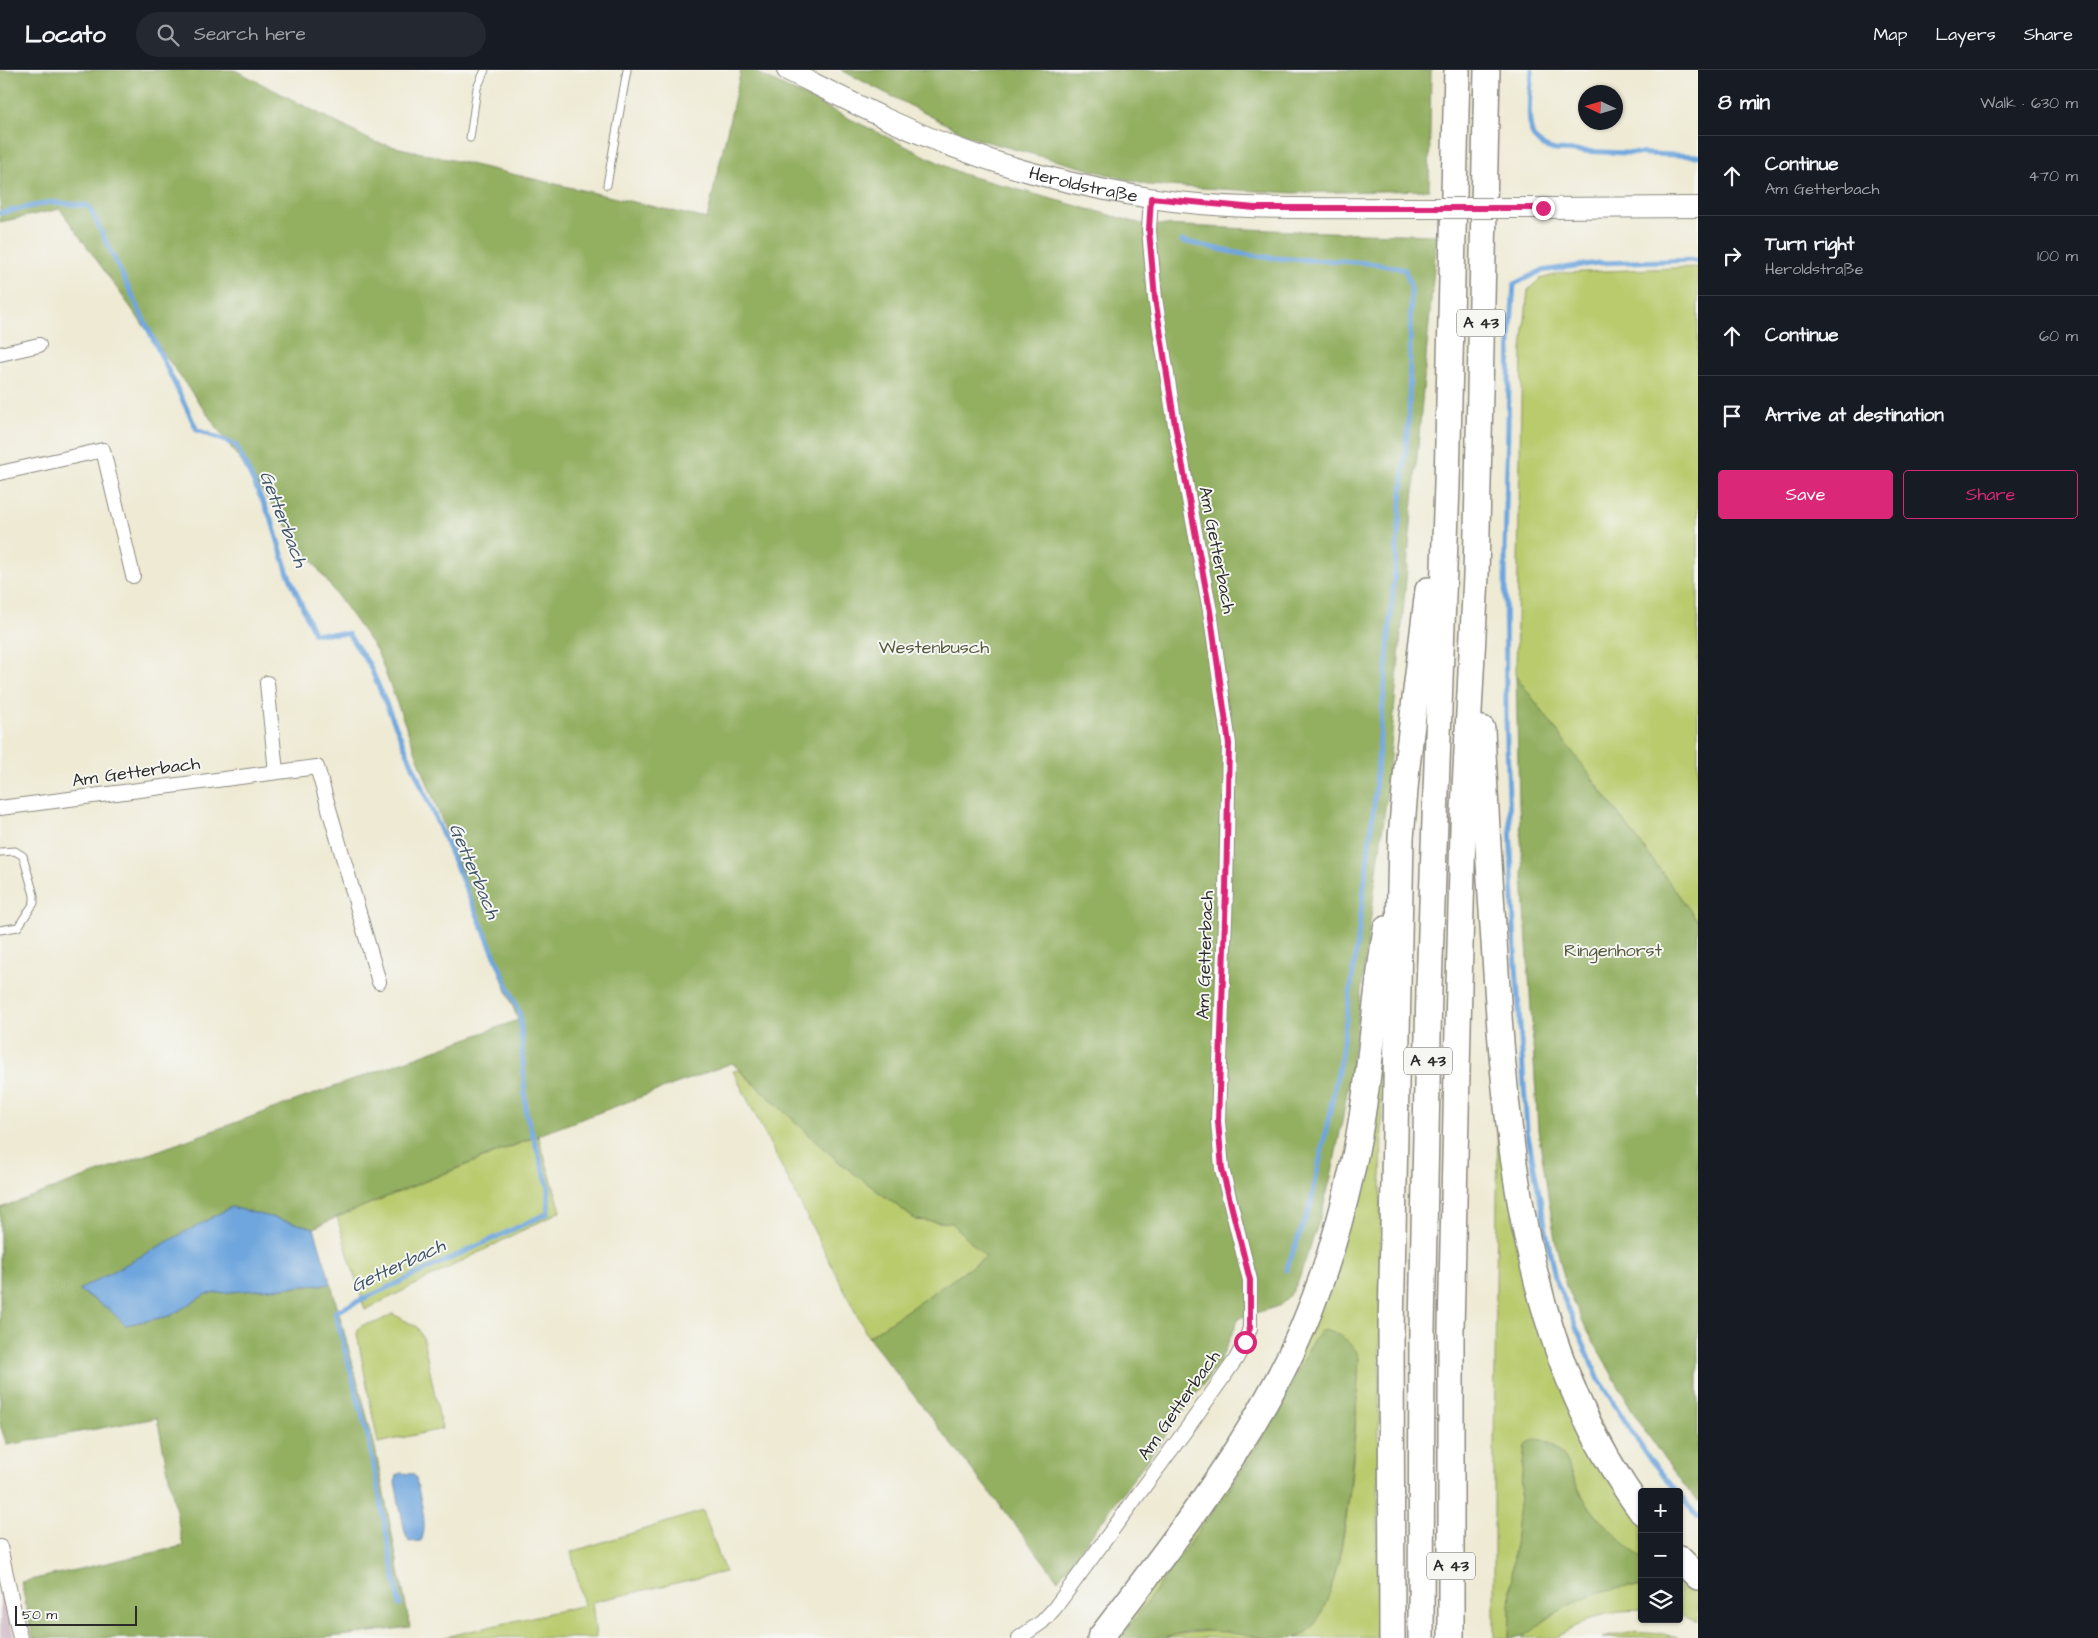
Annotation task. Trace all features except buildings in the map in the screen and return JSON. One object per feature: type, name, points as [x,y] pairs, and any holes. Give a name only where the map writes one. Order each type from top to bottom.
[{"type":"highway","name":"A 43","points":[[1421,1638],[1422,1349],[1429,988],[1447,484],[1457,70]]},
{"type":"highway","name":"A 43","points":[[1451,1638],[1451,1338],[1459,986],[1463,828],[1476,576],[1487,70]]},
{"type":"highway","points":[[1392,1638],[1392,1330],[1402,838],[1418,670],[1429,586],[1447,484]]},
{"type":"highway","points":[[1476,576],[1491,892],[1500,1029],[1508,1120],[1522,1209],[1541,1298],[1574,1392],[1602,1451],[1638,1506]]},
{"type":"highway","points":[[1100,1638],[1189,1521],[1232,1458],[1277,1382],[1306,1319],[1331,1249],[1353,1168],[1369,1074],[1384,941],[1402,838]]},
{"type":"highway","points":[[1683,1562],[1698,1577]]},
{"type":"main road","name":"Heroldstraße","points":[[787,70],[883,118],[970,154],[1060,180],[1151,198],[1255,208],[1698,207]]},
{"type":"street","name":"Am Getterbach","points":[[1019,1638],[1042,1622],[1054,1609],[1194,1419],[1236,1358],[1250,1328],[1250,1280],[1222,1169],[1218,1121],[1229,744],[1210,611],[1175,425],[1155,298],[1149,230],[1151,198]]},
{"type":"street","points":[[0,354],[38,345]]},
{"type":"street","points":[[0,473],[102,450],[133,576]]},
{"type":"street","points":[[267,683],[276,772]]},
{"type":"street","name":"Am Getterbach","points":[[0,808],[317,768],[379,982]]},
{"type":"street","points":[[0,1547],[20,1638]]},
{"type":"lane","points":[[470,138],[477,88],[485,70]]},
{"type":"lane","points":[[607,185],[627,70]]},
{"type":"lane","points":[[0,852],[15,851],[23,856],[34,895],[34,903],[18,927],[0,930]]},
{"type":"shaded area","points":[[0,1572],[14,1638],[0,1638]]},
{"type":"green space","name":"Westenbusch","points":[[0,70],[235,70],[374,142],[707,219],[741,70],[751,70],[962,174],[1142,224],[1437,235],[1386,802],[1351,1068],[1331,1177],[1321,1215],[1298,1282],[1289,1297],[1279,1306],[1239,1318],[1219,1363],[1058,1580],[868,1337],[986,1257],[952,1223],[916,1220],[839,1162],[732,1063],[544,1133],[314,1228],[231,1207],[79,1290],[110,1310],[125,1325],[170,1316],[206,1294],[331,1284],[374,1443],[410,1627],[324,1638],[33,1638],[21,1582],[183,1546],[157,1418],[7,1445],[0,1425],[0,1208],[518,1020],[377,651],[60,209],[0,222]]},
{"type":"green space","points":[[841,70],[1431,70],[1429,190],[1293,193],[1147,185],[973,138]]},
{"type":"green space","points":[[1698,267],[1698,921],[1516,676],[1522,350],[1528,290],[1540,279],[1561,273]]},
{"type":"green space","name":"Ringenhorst","points":[[1516,676],[1698,921],[1698,1503],[1664,1459],[1636,1417],[1587,1330],[1566,1286],[1555,1240],[1538,1130],[1519,805]]},
{"type":"green space","points":[[1385,1033],[1382,1097],[1377,1638],[1296,1638],[1315,1623],[1329,1594],[1340,1555],[1353,1465],[1359,1358],[1282,1403],[1246,1465],[1128,1629],[1121,1638],[1109,1638],[1278,1395]]},
{"type":"green space","points":[[739,1070],[839,1162],[916,1220],[952,1223],[986,1257],[868,1337],[733,1071]]},
{"type":"green space","points":[[1498,1120],[1515,1225],[1638,1514],[1638,1557],[1611,1532],[1593,1511],[1583,1497],[1566,1462],[1553,1446],[1545,1441],[1536,1441],[1525,1445],[1511,1586],[1509,1638],[1494,1638]]},
{"type":"green space","points":[[538,1136],[561,1211],[365,1310],[337,1217]]},
{"type":"green space","points":[[393,1314],[417,1327],[423,1338],[442,1429],[378,1443],[357,1334],[360,1327],[377,1322]]},
{"type":"green space","points":[[1324,1330],[1350,1343],[1359,1358],[1356,1420],[1347,1510],[1329,1595],[1315,1623],[1298,1637],[1293,1638],[1194,1631],[1166,1638],[1121,1638],[1246,1465],[1282,1403],[1314,1339],[1319,1332]]},
{"type":"green space","points":[[1534,1439],[1544,1440],[1563,1455],[1580,1493],[1596,1516],[1638,1556],[1638,1587],[1617,1588],[1581,1599],[1558,1611],[1527,1635],[1509,1638],[1511,1586],[1525,1445]]},
{"type":"green space","points":[[703,1511],[725,1572],[592,1602],[596,1638],[445,1637],[584,1605],[571,1552]]},
{"type":"green space","points":[[1683,1573],[1698,1588],[1698,1622],[1683,1616]]},
{"type":"green space","points":[[1621,1587],[1638,1587],[1638,1610],[1619,1611],[1591,1618],[1555,1638],[1523,1638],[1545,1620],[1569,1606],[1607,1590]]},
{"type":"green space","points":[[1224,1631],[1265,1638],[1166,1638],[1173,1635]]},
{"type":"green space","points":[[1629,1632],[1663,1634],[1678,1638],[1602,1638]]},
{"type":"water","points":[[231,1207],[314,1228],[331,1284],[206,1294],[170,1316],[125,1325],[110,1310],[79,1290]]},
{"type":"water","points":[[401,1473],[413,1474],[416,1478],[424,1519],[421,1541],[409,1542],[405,1533],[395,1482],[397,1475]]},
{"type":"waterway","points":[[1532,70],[1529,106],[1530,125],[1535,139],[1545,146],[1555,150],[1698,156]]},
{"type":"waterway","name":"Getterbach","points":[[0,213],[51,202],[89,206],[197,430],[236,445],[272,521],[287,571],[314,633],[348,634],[369,664],[520,1014],[526,1113],[549,1188],[548,1213],[335,1312],[369,1441],[400,1605]]},
{"type":"waterway","points":[[1182,241],[1257,256],[1369,263],[1387,266],[1405,270],[1411,287],[1409,413],[1374,804],[1358,938],[1341,1056],[1310,1207],[1286,1270]]},
{"type":"waterway","points":[[1674,1488],[1646,1454],[1599,1380],[1555,1278],[1527,1130],[1515,950],[1506,719],[1505,551],[1510,339],[1514,284],[1541,271],[1598,263],[1698,260]]},
{"type":"waterway","points":[[1683,1500],[1698,1517]]},
{"type":"route","points":[[1245,1342],[1250,1328],[1250,1280],[1244,1249],[1222,1169],[1218,1121],[1229,744],[1210,611],[1162,348],[1149,230],[1151,198],[1255,208],[1543,208]]}]
